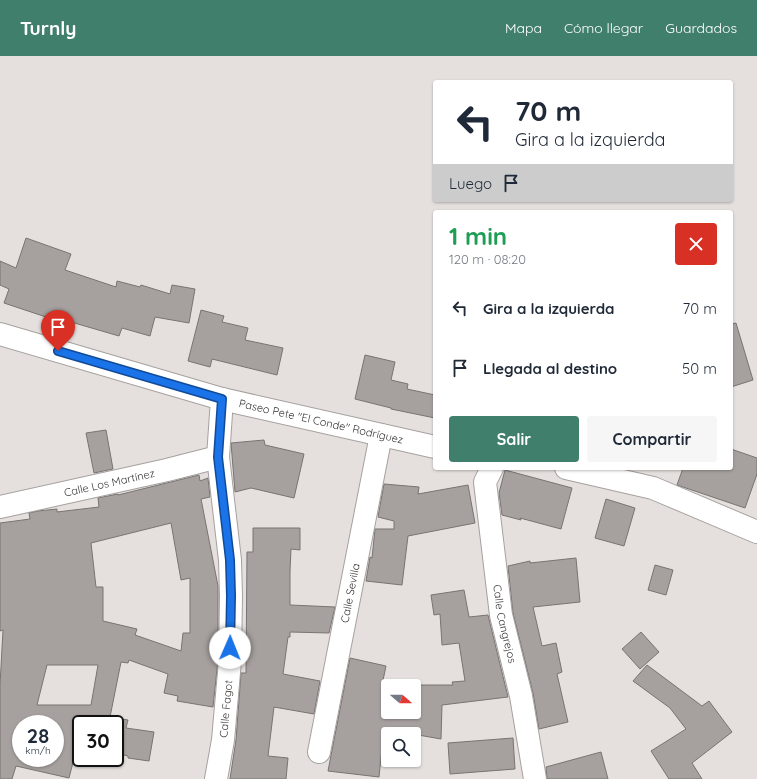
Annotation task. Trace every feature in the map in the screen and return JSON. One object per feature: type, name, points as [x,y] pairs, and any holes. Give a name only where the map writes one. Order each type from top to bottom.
[{"type":"street","name":"Paseo Pete \"El Conde\" Rodríguez","points":[[0,334],[222,399],[433,447]]},
{"type":"street","name":"Calle Fagot","points":[[216,779],[223,740],[230,661],[230,560],[218,457],[222,399]]},
{"type":"street","name":"Calle Sevilla","points":[[319,752],[381,435]]},
{"type":"street","name":"Calle Los Martínez","points":[[0,507],[167,470],[218,457]]},
{"type":"street","name":"Calle Cangrejos","points":[[491,470],[485,482],[501,614],[521,696],[535,779]]},
{"type":"street","points":[[575,470],[653,488],[757,532]]},
{"type":"building","points":[[26,238],[71,254],[65,270],[116,287],[117,281],[140,287],[141,285],[170,294],[172,285],[195,289],[189,323],[155,317],[150,336],[122,328],[119,336],[71,322],[70,325],[4,303],[9,289],[0,285],[0,261],[16,268]]},
{"type":"building","points":[[201,310],[224,316],[222,322],[248,328],[245,340],[283,348],[277,375],[212,359],[210,367],[188,361]]},
{"type":"building","points":[[736,323],[753,380],[733,386],[733,324]]},
{"type":"building","points":[[365,355],[395,362],[391,380],[408,384],[407,389],[433,395],[433,418],[391,409],[355,399]]},
{"type":"building","points":[[106,430],[113,469],[94,473],[86,433]]},
{"type":"building","points":[[264,440],[265,445],[304,454],[294,498],[251,488],[235,492],[231,443]]},
{"type":"building","points":[[733,450],[757,458],[757,474],[745,508],[677,485],[682,470],[733,470]]},
{"type":"building","points":[[505,470],[572,488],[561,529],[520,518],[521,520],[502,515],[499,493]]},
{"type":"building","points":[[199,475],[200,481],[208,478],[210,497],[201,499],[218,586],[218,660],[213,707],[177,701],[178,696],[164,693],[168,674],[129,660],[128,663],[121,662],[110,715],[72,715],[72,766],[69,778],[20,767],[64,767],[64,715],[12,715],[12,767],[16,767],[12,779],[0,779],[0,685],[3,630],[0,631],[0,523],[30,519],[29,513],[38,511],[57,509],[57,512],[99,507],[98,498]],"holes":[[[171,523],[181,580],[190,578],[190,633],[183,633],[181,651],[135,635],[137,629],[103,621],[103,587],[96,587],[91,543]],[[47,665],[98,665],[91,705],[37,705]]]},
{"type":"building","points":[[384,484],[419,487],[418,494],[468,485],[475,523],[408,536],[402,585],[366,581],[370,557],[372,558],[375,529],[394,529],[394,521],[378,517]]},
{"type":"building","points":[[606,499],[635,508],[624,546],[595,538]]},
{"type":"building","points":[[253,528],[300,528],[300,550],[291,549],[290,605],[335,607],[329,633],[290,632],[290,637],[288,637],[283,674],[320,681],[314,714],[274,707],[268,756],[288,758],[286,779],[230,779],[236,740],[241,673],[246,673],[247,552],[253,552]]},
{"type":"building","points":[[576,558],[580,602],[533,607],[542,646],[556,643],[562,672],[557,674],[568,722],[539,729],[533,693],[513,613],[508,566],[530,561],[530,563]]},
{"type":"building","points":[[655,565],[673,570],[666,595],[648,590]]},
{"type":"building","points":[[464,590],[469,617],[488,615],[508,697],[442,705],[441,739],[421,735],[421,727],[381,727],[381,758],[379,777],[328,771],[350,658],[386,666],[383,679],[381,679],[381,719],[421,719],[421,685],[453,685],[452,682],[465,681],[459,643],[442,645],[440,614],[434,615],[431,595]]},
{"type":"building","points":[[641,632],[659,652],[640,669],[622,649]]},
{"type":"building","points":[[647,665],[702,706],[709,701],[732,732],[692,763],[702,779],[669,779],[651,751],[686,729],[670,708],[633,681]]},
{"type":"building","points":[[124,719],[128,720],[126,728],[154,732],[149,761],[128,758],[128,756],[124,755]]},
{"type":"building","points":[[513,738],[515,769],[450,774],[448,743]]},
{"type":"building","points":[[601,752],[608,779],[547,779],[546,767]]},
{"type":"route","points":[[58,351],[222,399],[218,457],[230,560],[230,648]]}]
